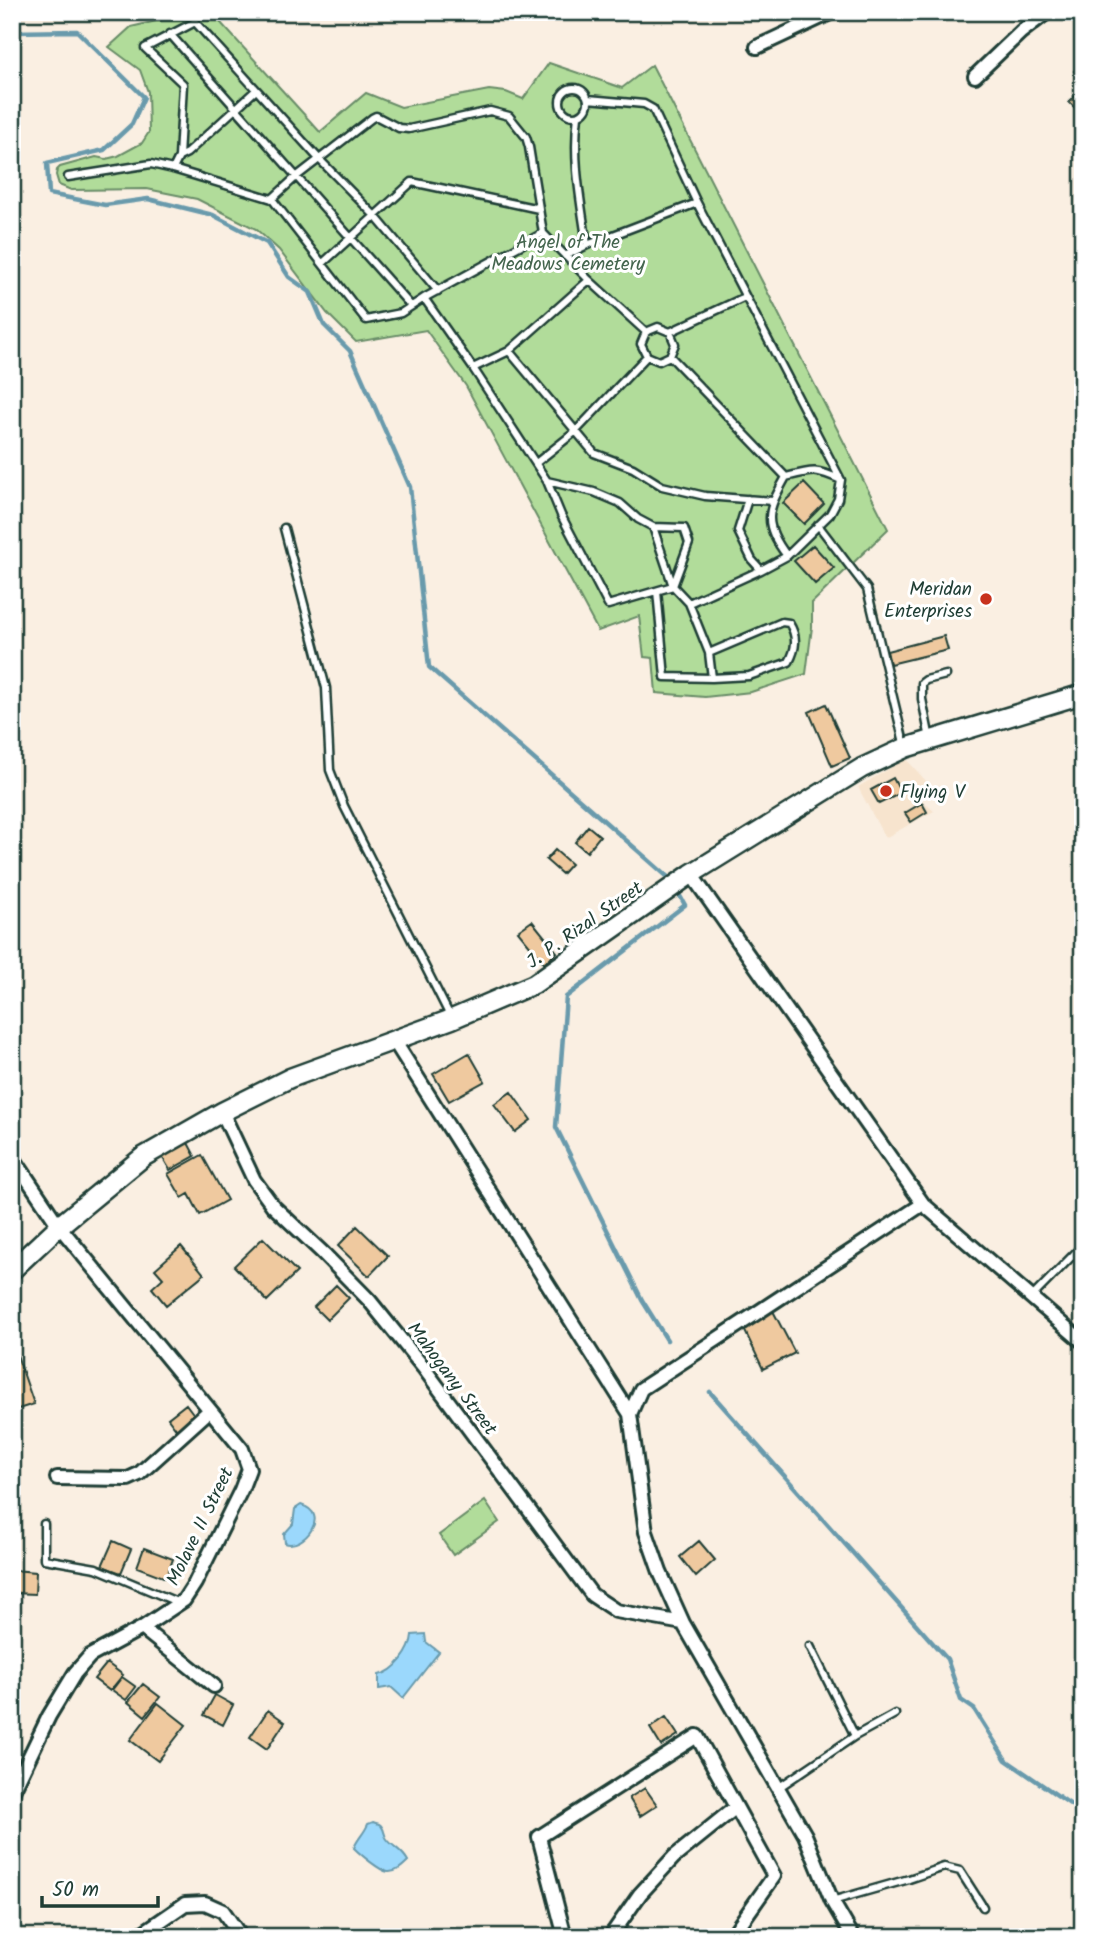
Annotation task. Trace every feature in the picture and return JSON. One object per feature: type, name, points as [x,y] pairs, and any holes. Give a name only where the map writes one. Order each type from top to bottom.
[{"type":"main road","name":"J. P. Rizal Street","points":[[12,1270],[59,1226],[143,1157],[222,1112],[290,1078],[452,1018],[534,984],[691,874],[862,768],[905,748],[1083,694]]},
{"type":"street","points":[[757,47],[832,12]]},
{"type":"street","points":[[975,76],[1021,32],[1047,12]]},
{"type":"street","points":[[691,874],[923,1204],[1083,1342]]},
{"type":"street","points":[[393,1039],[630,1414],[646,1532],[660,1572],[683,1623],[805,1835],[846,1935]]},
{"type":"street","name":"Mahogany Street","points":[[222,1112],[254,1180],[272,1206],[369,1300],[423,1367],[592,1595],[616,1611],[683,1623]]},
{"type":"street","name":"Molave II Street","points":[[12,1156],[59,1226],[242,1450],[249,1469],[195,1583],[184,1600],[142,1628],[90,1656],[75,1673],[49,1716],[12,1793]]},
{"type":"street","points":[[630,1414],[641,1389],[923,1204]]},
{"type":"street","points":[[57,1478],[128,1479],[139,1474],[210,1410]]},
{"type":"street","points":[[142,1628],[214,1686]]},
{"type":"street","points":[[565,1937],[539,1837],[697,1736],[774,1876],[731,1937]]},
{"type":"street","points":[[610,1937],[640,1894],[674,1857],[736,1807]]},
{"type":"street","points":[[144,1935],[185,1904],[205,1903],[223,1911],[241,1937]]},
{"type":"lane","points":[[173,169],[178,157],[183,84],[145,48],[195,22],[320,160],[375,216],[438,290]]},
{"type":"lane","points":[[170,34],[411,306]]},
{"type":"lane","points":[[574,88],[583,91],[588,99],[587,110],[578,116],[569,116],[562,109],[560,99],[565,91],[574,88]]},
{"type":"lane","points":[[178,157],[187,153],[256,90]]},
{"type":"lane","points":[[588,99],[643,104],[653,110],[697,204],[841,480],[838,499],[830,514],[786,556],[689,603]]},
{"type":"lane","points":[[272,199],[372,118],[376,117],[409,130],[490,111],[509,116],[526,137],[542,233],[646,332]]},
{"type":"lane","points":[[578,116],[575,160],[587,245]]},
{"type":"lane","points":[[68,177],[150,164],[272,199],[366,320],[401,313],[542,233]]},
{"type":"lane","points":[[323,263],[412,181],[539,209]]},
{"type":"lane","points":[[565,256],[587,245],[697,204]]},
{"type":"lane","points":[[473,368],[509,351],[589,280]]},
{"type":"lane","points":[[670,332],[745,297]]},
{"type":"lane","points":[[424,298],[547,481],[561,515],[608,606],[673,586]]},
{"type":"lane","points":[[658,327],[670,332],[675,344],[670,356],[659,361],[647,356],[641,344],[646,332],[658,327]]},
{"type":"lane","points":[[509,351],[594,453],[633,468],[662,486],[705,496],[772,501]]},
{"type":"lane","points":[[536,464],[575,432],[647,356]]},
{"type":"lane","points":[[670,356],[786,477]]},
{"type":"lane","points":[[786,556],[775,540],[769,516],[772,501],[786,477],[811,470],[824,472],[841,480]]},
{"type":"lane","points":[[547,481],[594,492],[620,503],[638,519],[653,527],[684,528],[689,543],[673,586]]},
{"type":"lane","points":[[748,499],[738,531],[752,560],[761,570]]},
{"type":"lane","points":[[818,525],[867,589],[905,748]]},
{"type":"lane","points":[[653,527],[673,586],[689,603],[709,653],[712,678]]},
{"type":"lane","points":[[284,528],[326,688],[330,770],[344,806],[452,1018]]},
{"type":"lane","points":[[657,591],[665,677],[750,676],[789,662],[796,648],[794,630],[789,623],[782,622],[709,653]]},
{"type":"lane","points":[[930,740],[922,699],[922,683],[946,676]]},
{"type":"lane","points":[[1031,1298],[1083,1245]]},
{"type":"lane","points":[[44,1524],[44,1559],[96,1568],[179,1603]]},
{"type":"lane","points":[[810,1646],[855,1736]]},
{"type":"lane","points":[[778,1787],[855,1736],[895,1714]]},
{"type":"lane","points":[[832,1901],[944,1867],[960,1871],[983,1907]]},
{"type":"shaded area","points":[[906,759],[927,782],[919,798],[934,811],[885,838],[858,787]]},
{"type":"green space","name":"Angel of The Meadows Cemetery","points":[[176,12],[211,12],[320,132],[366,93],[401,107],[489,90],[506,92],[523,99],[549,63],[622,88],[652,65],[888,529],[812,603],[806,674],[751,692],[705,697],[656,693],[653,658],[644,657],[639,616],[598,631],[466,386],[426,330],[356,342],[327,313],[279,250],[256,229],[197,199],[147,189],[71,190],[59,185],[56,175],[60,167],[96,157],[106,159],[118,156],[142,143],[149,132],[148,92],[140,70],[109,47],[131,27],[173,17]]},
{"type":"green space","points":[[485,1501],[499,1522],[453,1555],[439,1535]]},
{"type":"water","points":[[301,1505],[310,1510],[314,1523],[306,1536],[299,1541],[285,1543],[284,1534],[293,1524],[295,1509]]},
{"type":"water","points":[[425,1634],[426,1642],[439,1652],[403,1698],[391,1687],[379,1689],[379,1675],[391,1670],[401,1660],[409,1648],[412,1635]]},
{"type":"water","points":[[373,1822],[381,1825],[387,1839],[408,1861],[397,1870],[388,1872],[380,1869],[354,1848],[368,1824]]},
{"type":"building","points":[[1072,12],[1083,12],[1083,26]]},
{"type":"building","points":[[1083,63],[1083,82],[1074,71]]},
{"type":"building","points":[[1083,90],[1083,116],[1069,102]]},
{"type":"building","points":[[804,483],[824,504],[804,524],[783,503]]},
{"type":"building","points":[[813,545],[834,568],[815,584],[794,561]]},
{"type":"building","points":[[944,636],[948,650],[890,664],[887,651]]},
{"type":"building","points":[[826,704],[850,758],[832,766],[809,712]]},
{"type":"building","name":"Flying V","points":[[893,778],[901,793],[879,804],[871,790]]},
{"type":"building","points":[[922,803],[927,812],[911,822],[905,813]]},
{"type":"building","points":[[588,826],[600,836],[587,852],[575,842]]},
{"type":"building","points":[[555,850],[571,864],[562,874],[546,860]]},
{"type":"building","points":[[532,921],[557,952],[544,963],[518,931]]},
{"type":"building","points":[[469,1053],[485,1081],[449,1101],[433,1074]]},
{"type":"building","points":[[511,1092],[531,1120],[515,1132],[494,1104]]},
{"type":"building","points":[[187,1141],[195,1156],[170,1170],[161,1155]]},
{"type":"building","points":[[202,1155],[227,1200],[200,1215],[189,1194],[182,1198],[168,1174]]},
{"type":"building","points":[[357,1226],[388,1256],[369,1276],[338,1246]]},
{"type":"building","points":[[263,1238],[297,1272],[267,1301],[234,1266]]},
{"type":"building","points":[[181,1246],[204,1274],[166,1305],[152,1288],[163,1278],[155,1269]]},
{"type":"building","points":[[336,1285],[349,1298],[327,1320],[314,1307]]},
{"type":"building","points":[[772,1309],[795,1353],[763,1369],[743,1327]]},
{"type":"building","points":[[17,1355],[34,1404],[12,1411],[12,1356]]},
{"type":"building","points":[[186,1404],[198,1420],[180,1434],[168,1418]]},
{"type":"building","points":[[113,1541],[131,1549],[121,1573],[102,1566]]},
{"type":"building","points":[[699,1541],[715,1560],[696,1577],[680,1557]]},
{"type":"building","points":[[144,1548],[173,1559],[166,1578],[137,1567]]},
{"type":"building","points":[[13,1570],[36,1572],[35,1594],[12,1593]]},
{"type":"building","points":[[107,1663],[123,1675],[110,1691],[94,1679]]},
{"type":"building","points":[[122,1677],[136,1687],[126,1700],[112,1690]]},
{"type":"building","points":[[143,1684],[160,1697],[145,1716],[128,1702]]},
{"type":"building","points":[[215,1695],[233,1705],[223,1725],[204,1715]]},
{"type":"building","points":[[158,1703],[186,1725],[158,1761],[130,1740]]},
{"type":"building","points":[[268,1710],[285,1722],[267,1749],[250,1737]]},
{"type":"building","points":[[666,1717],[678,1735],[661,1746],[650,1728]]},
{"type":"building","points":[[645,1788],[657,1805],[640,1816],[629,1798]]},
{"type":"waterway","points":[[12,32],[77,31],[144,97],[132,124],[104,150],[47,163],[49,194],[105,205],[148,199],[213,215],[267,243],[289,277],[310,292],[324,325],[350,351],[410,487],[429,667],[669,878]]},
{"type":"waterway","points":[[667,1340],[642,1300],[556,1127],[566,997],[685,905],[680,896]]},
{"type":"waterway","points":[[710,1392],[947,1659],[961,1700],[974,1709],[1006,1760],[1083,1813]]},
{"type":"place","name":"Meridan Enterprises","points":[[986,599]]},
{"type":"place","name":"Flying V","points":[[886,791]]}]
